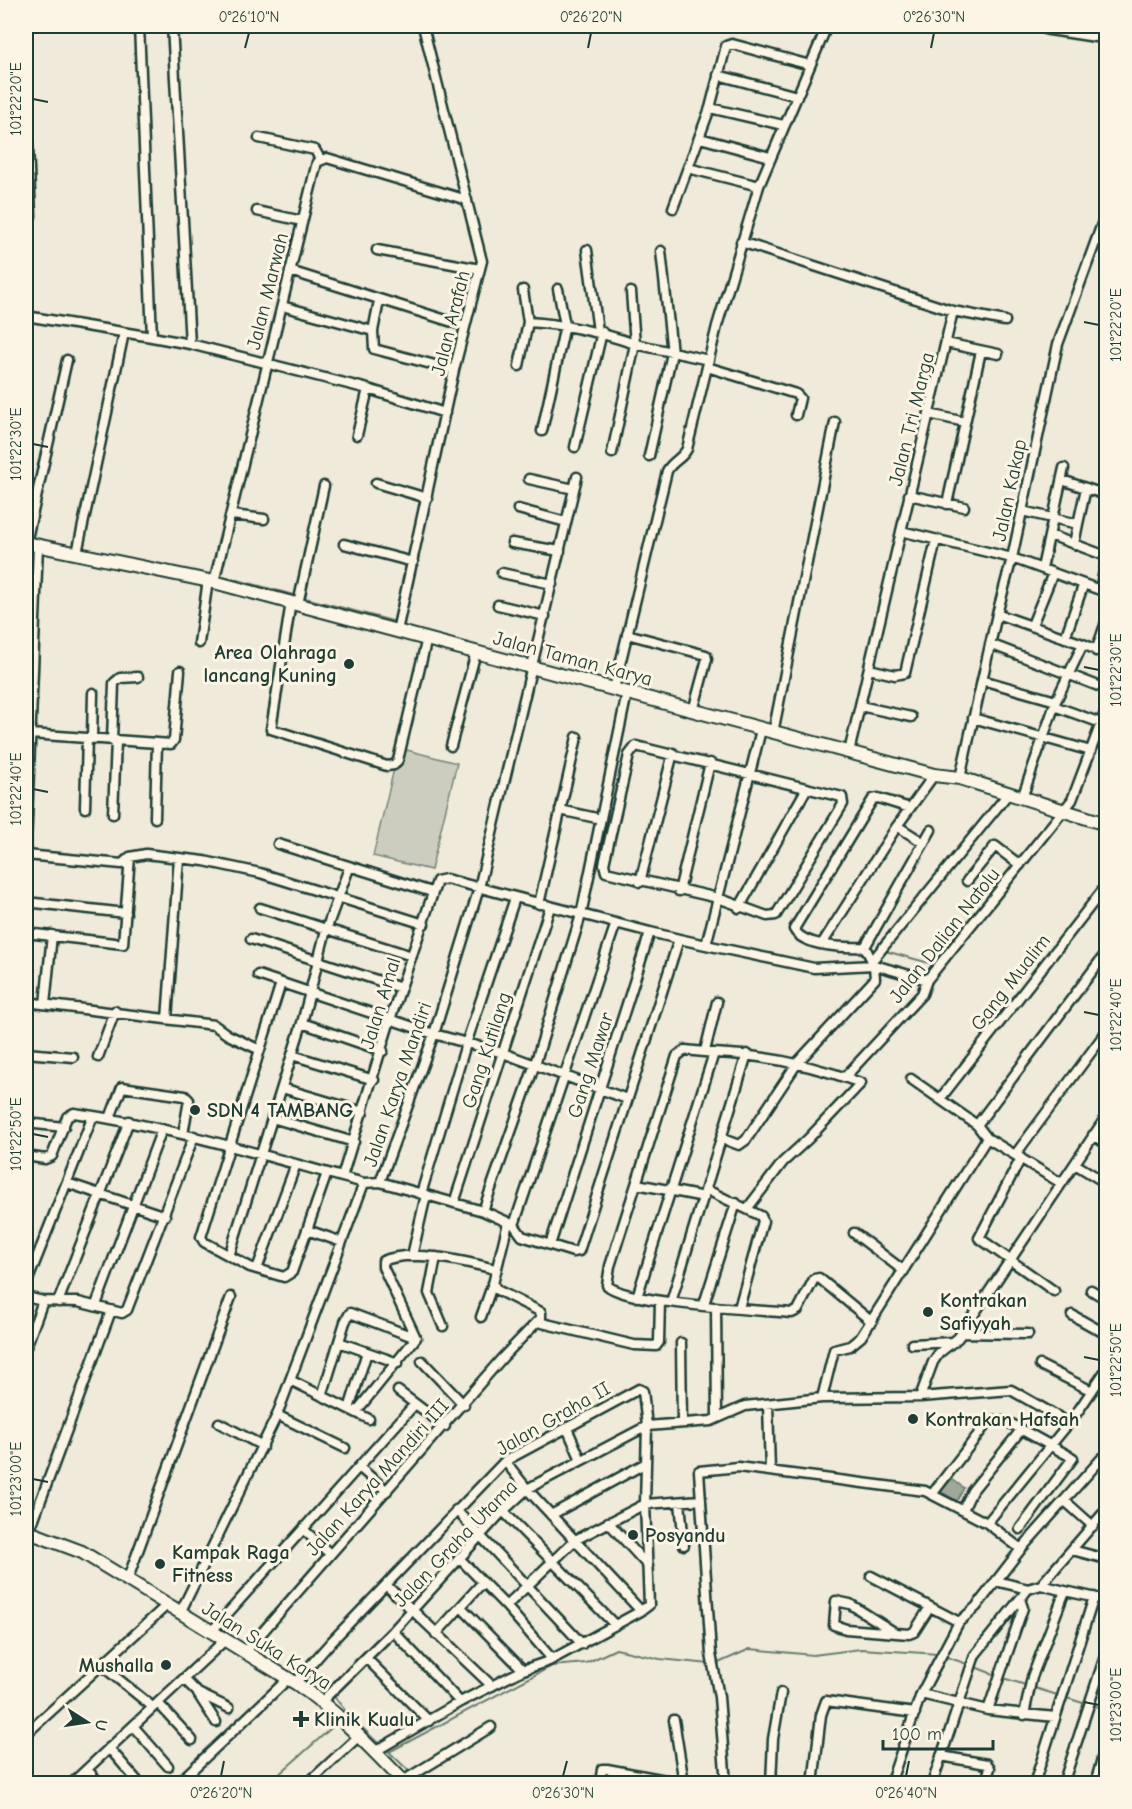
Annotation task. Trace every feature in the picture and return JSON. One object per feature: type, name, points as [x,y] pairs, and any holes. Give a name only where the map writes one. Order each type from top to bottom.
[{"type":"highway","points":[[1047,26],[1107,35]]},
{"type":"street","points":[[139,26],[152,337]]},
{"type":"street","points":[[172,26],[190,344]]},
{"type":"street","name":"Jalan Arafah","points":[[397,631],[454,370],[482,258],[423,26]]},
{"type":"street","points":[[614,689],[667,471],[671,463],[681,457],[687,449],[741,242],[759,186],[827,26]]},
{"type":"street","points":[[673,208],[710,108],[724,49],[731,44],[810,65]]},
{"type":"street","points":[[718,75],[797,96]]},
{"type":"street","points":[[26,98],[31,216],[26,224]]},
{"type":"street","points":[[710,108],[783,125]]},
{"type":"street","points":[[259,138],[315,150],[320,159],[327,158],[467,200]]},
{"type":"street","points":[[700,138],[770,158]]},
{"type":"street","name":"Jalan Marwah","points":[[199,643],[211,581],[232,515],[315,166],[320,159]]},
{"type":"street","points":[[688,168],[759,186]]},
{"type":"street","points":[[257,211],[302,221]]},
{"type":"street","name":"Jalan Kakap","points":[[960,778],[1012,558],[1058,344],[1104,240],[1107,213]]},
{"type":"street","points":[[741,242],[953,311],[1005,321]]},
{"type":"street","points":[[376,250],[480,269]]},
{"type":"street","points":[[575,447],[600,332],[587,250]]},
{"type":"street","points":[[649,456],[672,353],[661,251]]},
{"type":"street","points":[[290,271],[379,301],[465,326]]},
{"type":"street","points":[[542,431],[565,325],[558,288]]},
{"type":"street","points":[[519,366],[528,322],[523,290]]},
{"type":"street","points":[[612,453],[636,344],[631,292]]},
{"type":"street","points":[[379,301],[373,331],[374,348],[454,370]]},
{"type":"street","points":[[282,306],[373,331]]},
{"type":"street","name":"Jalan Tri Marga","points":[[849,752],[953,311]]},
{"type":"street","points":[[26,316],[190,344],[368,390],[445,414]]},
{"type":"street","points":[[528,322],[565,325],[600,332],[708,364],[796,394],[800,398],[796,415]]},
{"type":"street","points":[[77,553],[124,333]]},
{"type":"street","points":[[946,343],[998,354]]},
{"type":"street","points":[[947,504],[981,351]]},
{"type":"street","points":[[26,846],[27,753],[30,734],[28,680],[30,544],[67,360]]},
{"type":"street","points":[[357,435],[368,390]]},
{"type":"street","points":[[929,414],[965,422]]},
{"type":"street","points":[[706,945],[750,774],[767,731],[835,423]]},
{"type":"street","points":[[1042,568],[1064,468]]},
{"type":"street","name":"Jalan Karya Mandiri","points":[[180,1613],[277,1415],[364,1183],[380,1182],[434,1034],[479,888],[577,477]]},
{"type":"street","points":[[529,479],[574,489]]},
{"type":"street","points":[[1062,480],[1107,495]]},
{"type":"street","points":[[376,483],[427,498]]},
{"type":"street","points":[[324,486],[294,603],[271,729],[387,766],[394,765],[398,760],[427,638]]},
{"type":"street","points":[[1074,544],[1086,488]]},
{"type":"street","points":[[909,495],[964,507]]},
{"type":"street","points":[[518,509],[567,522]]},
{"type":"street","points":[[1022,511],[1078,524]]},
{"type":"street","points":[[232,515],[264,519]]},
{"type":"street","points":[[902,531],[1012,558],[1104,592],[1107,561]]},
{"type":"street","points":[[1050,535],[1107,556]]},
{"type":"street","points":[[869,669],[895,675],[905,673],[936,540]]},
{"type":"street","points":[[512,543],[560,551]]},
{"type":"street","name":"Jalan Taman Karya","points":[[30,544],[211,581],[934,775],[960,778],[1107,824]]},
{"type":"street","points":[[344,544],[413,562]]},
{"type":"street","points":[[502,573],[552,584]]},
{"type":"street","points":[[1032,625],[1053,573]]},
{"type":"street","points":[[1065,638],[1083,586]]},
{"type":"street","points":[[498,605],[545,616]]},
{"type":"street","points":[[997,614],[1107,654]]},
{"type":"street","points":[[1096,651],[1107,622]]},
{"type":"street","points":[[627,634],[706,655],[707,659],[693,711]]},
{"type":"street","points":[[990,644],[1107,689]]},
{"type":"street","points":[[1022,798],[1055,704],[1083,644]]},
{"type":"street","points":[[451,746],[476,652]]},
{"type":"street","points":[[30,734],[171,744],[174,740],[180,671]]},
{"type":"street","points":[[113,814],[114,683],[120,678],[138,676]]},
{"type":"street","points":[[982,680],[1055,704],[1101,723]]},
{"type":"street","points":[[85,808],[93,693]]},
{"type":"street","points":[[483,1211],[535,1064],[581,915],[627,693]]},
{"type":"street","points":[[860,706],[911,717]]},
{"type":"street","name":"Jalan Dalian Natolu","points":[[845,1077],[922,994],[927,980],[1065,810],[1072,800],[1107,710]]},
{"type":"street","points":[[973,718],[1091,751]]},
{"type":"street","points":[[539,904],[577,737]]},
{"type":"street","points":[[155,818],[157,743]]},
{"type":"street","points":[[636,746],[710,763],[841,796],[843,802],[776,915],[767,916],[739,908],[718,898],[640,882],[608,873],[604,867],[629,755],[636,746]]},
{"type":"street","points":[[640,882],[673,753]]},
{"type":"street","points":[[679,891],[710,763]]},
{"type":"street","points":[[822,944],[897,826],[934,775]]},
{"type":"street","points":[[739,908],[807,788]]},
{"type":"street","points":[[873,963],[1008,794]]},
{"type":"street","points":[[865,947],[842,948],[822,944],[801,937],[795,932],[795,925],[872,801],[878,798],[910,808]]},
{"type":"street","points":[[560,810],[601,819]]},
{"type":"street","points":[[897,826],[924,843]]},
{"type":"street","points":[[865,947],[931,830]]},
{"type":"street","points":[[278,844],[432,892],[436,882],[443,879],[650,932],[678,942],[706,945],[814,968],[873,963],[927,980]]},
{"type":"street","points":[[967,881],[995,846],[1020,865]]},
{"type":"street","points":[[26,855],[122,864],[130,857],[146,854],[179,858],[260,873],[424,924]]},
{"type":"street","points":[[26,933],[123,944],[130,857]]},
{"type":"street","points":[[167,1019],[179,858]]},
{"type":"street","points":[[229,1256],[302,1023],[326,930],[349,868]]},
{"type":"street","name":"Gang Mualim","points":[[940,1099],[1107,886]]},
{"type":"street","name":"Jalan Amal","points":[[342,1177],[383,1051],[390,1020],[424,924],[432,892]]},
{"type":"street","points":[[412,1256],[423,1194],[465,1044],[515,898]]},
{"type":"street","points":[[26,902],[126,913]]},
{"type":"street","name":"Gang Kutilang","points":[[454,1203],[550,907]]},
{"type":"street","points":[[260,908],[412,957]]},
{"type":"street","points":[[481,1317],[493,1283],[495,1269],[566,1075],[616,923]]},
{"type":"street","name":"Gang Mawar","points":[[550,1245],[650,932]]},
{"type":"street","points":[[45,1004],[52,935]]},
{"type":"street","points":[[251,939],[401,988]]},
{"type":"street","points":[[380,1182],[483,1211],[511,1224],[520,1235],[550,1245],[576,1252],[581,1249],[678,942]]},
{"type":"street","points":[[723,1139],[739,1145],[746,1140],[798,1062],[875,979],[873,963],[865,947]]},
{"type":"street","points":[[977,1125],[1107,953]]},
{"type":"street","points":[[258,975],[308,994],[465,1044],[503,1053],[600,1087],[627,1099]]},
{"type":"street","points":[[281,983],[258,1049],[201,1235],[204,1242],[256,1269],[279,1276],[290,1275],[327,1173]]},
{"type":"street","points":[[26,1002],[115,1011],[213,1025],[258,1049]]},
{"type":"street","points":[[637,1297],[671,1191],[709,1052],[717,1002]]},
{"type":"street","points":[[98,1057],[115,1011]]},
{"type":"street","points":[[302,1023],[383,1051]]},
{"type":"street","points":[[1054,1291],[979,1237],[1018,1156],[1107,1032]]},
{"type":"street","points":[[747,1209],[783,1162],[861,1083],[798,1062],[747,1054],[685,1050],[678,1053],[607,1283],[613,1290],[660,1301],[796,1312],[814,1279],[819,1278],[872,1322]]},
{"type":"street","points":[[26,1053],[73,1057]]},
{"type":"street","points":[[671,1302],[723,1139],[747,1054]]},
{"type":"street","points":[[292,1055],[374,1080]]},
{"type":"street","points":[[911,1079],[977,1125],[987,1138],[1061,1183]]},
{"type":"street","points":[[110,1118],[122,1087],[186,1096],[189,1100],[183,1134]]},
{"type":"street","points":[[282,1088],[363,1112]]},
{"type":"street","points":[[26,1156],[45,1159],[52,1156],[70,1114],[129,1121],[194,1136],[364,1183]]},
{"type":"street","points":[[26,1285],[93,1116]]},
{"type":"street","points":[[920,1397],[933,1362],[939,1353],[955,1342],[1107,1117]]},
{"type":"street","points":[[272,1118],[354,1142]]},
{"type":"street","points":[[58,1302],[129,1121]]},
{"type":"street","points":[[26,1123],[64,1127]]},
{"type":"street","points":[[96,1305],[162,1129]]},
{"type":"street","points":[[1093,1135],[1107,1144]]},
{"type":"street","points":[[26,1297],[43,1301],[78,1302],[122,1312],[130,1306],[194,1136]]},
{"type":"street","points":[[822,1398],[834,1350],[852,1346],[872,1322],[987,1138]]},
{"type":"street","points":[[256,1269],[296,1164]]},
{"type":"street","points":[[1075,1164],[1107,1184]]},
{"type":"street","points":[[67,1183],[165,1216]]},
{"type":"street","points":[[637,1184],[671,1191],[705,1193],[736,1203],[761,1216],[763,1226],[739,1308]]},
{"type":"street","points":[[704,1304],[736,1203]]},
{"type":"street","points":[[307,1230],[342,1242]]},
{"type":"street","points":[[854,1233],[904,1271]]},
{"type":"street","points":[[416,1338],[383,1267],[386,1259],[412,1256],[453,1258],[495,1269]]},
{"type":"street","points":[[436,1257],[429,1293],[443,1326]]},
{"type":"street","points":[[493,1283],[497,1290],[541,1312],[542,1318],[538,1322],[634,1345],[656,1346],[659,1342],[660,1301]]},
{"type":"street","points":[[1091,1290],[1107,1299]]},
{"type":"street","points":[[127,1581],[231,1297]]},
{"type":"street","points":[[26,1347],[43,1301]]},
{"type":"street","points":[[716,1306],[717,1417]]},
{"type":"street","points":[[27,1532],[111,1311]]},
{"type":"street","points":[[322,1396],[347,1317],[351,1312],[416,1338]]},
{"type":"street","points":[[1072,1315],[1107,1334]]},
{"type":"street","name":"Jalan Karya Mandiri III","points":[[246,1650],[255,1637],[474,1394],[503,1357],[538,1322]]},
{"type":"street","points":[[961,1333],[1028,1334]]},
{"type":"street","points":[[353,1411],[398,1363],[416,1338]]},
{"type":"street","points":[[339,1342],[398,1363]]},
{"type":"street","points":[[912,1344],[955,1342]]},
{"type":"street","points":[[681,1343],[682,1423]]},
{"type":"street","points":[[353,1411],[368,1352]]},
{"type":"street","points":[[422,1361],[464,1405]]},
{"type":"street","points":[[1040,1365],[1092,1391]]},
{"type":"street","points":[[987,1523],[1069,1423],[1107,1370]]},
{"type":"street","points":[[290,1380],[369,1419]]},
{"type":"street","name":"Jalan Graha II","points":[[177,1784],[311,1664],[505,1461],[639,1389],[643,1391],[647,1426],[645,1504],[650,1604],[641,1611]]},
{"type":"street","points":[[647,1426],[711,1421],[745,1406],[822,1398],[920,1397],[1011,1390],[1069,1423]]},
{"type":"street","points":[[398,1391],[445,1426]]},
{"type":"street","points":[[211,1632],[415,1404]]},
{"type":"street","points":[[768,1404],[770,1472]]},
{"type":"street","points":[[277,1415],[345,1448]]},
{"type":"street","points":[[933,1493],[988,1421],[999,1419],[1072,1455],[1073,1461],[1020,1529]]},
{"type":"street","points":[[219,1423],[263,1446]]},
{"type":"street","name":"Jalan Graha Utama","points":[[323,1699],[393,1631],[481,1534],[527,1490],[647,1426]]},
{"type":"street","points":[[567,1428],[582,1460]]},
{"type":"street","points":[[963,1510],[972,1491],[1021,1430]]},
{"type":"street","points":[[890,1784],[921,1694],[943,1648],[959,1622],[976,1607],[1021,1549],[1102,1458]]},
{"type":"street","points":[[374,1752],[460,1702],[523,1670],[582,1644],[641,1611],[527,1490],[505,1461]]},
{"type":"street","points":[[552,1515],[646,1463]]},
{"type":"street","points":[[359,1467],[387,1491]]},
{"type":"street","points":[[726,1784],[718,1697],[711,1654],[699,1470],[738,1467],[933,1493],[987,1523],[1021,1549]]},
{"type":"street","points":[[506,1606],[575,1540],[608,1522],[645,1504],[701,1500]]},
{"type":"street","points":[[1065,1501],[1095,1524],[1107,1524]]},
{"type":"street","points":[[680,1502],[684,1545]]},
{"type":"street","points":[[456,1510],[529,1584],[582,1644]]},
{"type":"street","points":[[1041,1585],[1107,1510]]},
{"type":"street","points":[[503,1511],[615,1625]]},
{"type":"street","points":[[608,1522],[648,1566]]},
{"type":"street","points":[[303,1529],[330,1554]]},
{"type":"street","name":"Jalan Suka Karya","points":[[27,1532],[82,1552],[323,1699],[405,1782]]},
{"type":"street","points":[[1072,1550],[1107,1559]]},
{"type":"street","points":[[459,1558],[506,1606],[552,1659]]},
{"type":"street","points":[[871,1576],[959,1622]]},
{"type":"street","points":[[996,1581],[1028,1589],[1041,1585],[1107,1600]]},
{"type":"street","points":[[436,1634],[483,1582]]},
{"type":"street","points":[[387,1586],[492,1686]]},
{"type":"street","points":[[933,1784],[975,1655],[1028,1589]]},
{"type":"street","points":[[1024,1715],[1032,1677],[1065,1591]]},
{"type":"street","points":[[1034,1784],[1062,1690],[1094,1597]]},
{"type":"street","points":[[988,1710],[1023,1608],[1020,1599]]},
{"type":"street","points":[[894,1632],[850,1604],[836,1601],[834,1625],[846,1629],[894,1632],[913,1633],[930,1607]]},
{"type":"street","points":[[26,1734],[167,1605]]},
{"type":"street","points":[[461,1607],[523,1670]]},
{"type":"street","points":[[393,1631],[460,1702]]},
{"type":"street","points":[[71,1784],[225,1640]]},
{"type":"street","points":[[1063,1784],[1107,1653]]},
{"type":"street","points":[[366,1658],[429,1720]]},
{"type":"street","points":[[101,1665],[148,1704]]},
{"type":"street","points":[[184,1679],[198,1693],[216,1722]]},
{"type":"street","points":[[198,1693],[229,1708]]},
{"type":"street","points":[[771,1784],[773,1739],[781,1693]]},
{"type":"street","points":[[921,1694],[988,1710],[1055,1717]]},
{"type":"street","points":[[813,1784],[821,1715],[826,1701],[915,1713]]},
{"type":"street","points":[[158,1703],[192,1740]]},
{"type":"street","points":[[600,1784],[599,1773],[602,1769],[685,1783],[674,1720]]},
{"type":"street","points":[[134,1726],[168,1766]]},
{"type":"street","points":[[405,1782],[491,1728]]},
{"type":"street","points":[[307,1784],[359,1736]]},
{"type":"street","points":[[1095,1784],[1107,1744]]},
{"type":"street","points":[[109,1748],[140,1784]]},
{"type":"street","points":[[941,1756],[987,1764],[990,1768],[985,1784]]},
{"type":"street","points":[[87,1769],[99,1784]]},
{"type":"shaded area","points":[[399,748],[457,763],[431,870],[373,856]]},
{"type":"shaded area","points":[[952,1479],[964,1488],[957,1501],[940,1491]]},
{"type":"waterway","points":[[226,577],[396,622]]},
{"type":"waterway","points":[[885,951],[933,964],[1012,867]]},
{"type":"waterway","points":[[389,1752],[552,1666],[586,1663],[616,1649],[660,1659],[710,1664]]},
{"type":"waterway","points":[[716,1664],[750,1649],[813,1655],[861,1649],[939,1654]]},
{"type":"waterway","points":[[944,1656],[970,1665]]},
{"type":"waterway","points":[[975,1667],[998,1676]]},
{"type":"waterway","points":[[1003,1678],[1086,1704]]},
{"type":"waterway","points":[[332,1694],[348,1714],[345,1717]]},
{"type":"waterway","points":[[1092,1705],[1106,1709]]},
{"type":"waterway","points":[[348,1714],[380,1745]]},
{"type":"waterway","points":[[268,1784],[338,1722]]},
{"type":"waterway","points":[[385,1748],[411,1773]]},
{"type":"waterway","points":[[415,1777],[422,1784]]},
{"type":"place","name":"Area Olahraga lancang Kuning","points":[[349,664]]},
{"type":"place","name":"SDN 4 TAMBANG","points":[[195,1110]]},
{"type":"place","name":"Kontrakan Safiyyah","points":[[928,1312]]},
{"type":"place","name":"Kontrakan Hafsah","points":[[913,1419]]},
{"type":"place","name":"Posyandu","points":[[633,1535]]},
{"type":"place","name":"Kampak Raga Fitness","points":[[160,1564]]},
{"type":"place","name":"Mushalla","points":[[166,1665]]},
{"type":"place","name":"Klinik Kualu","points":[[301,1719]]}]
